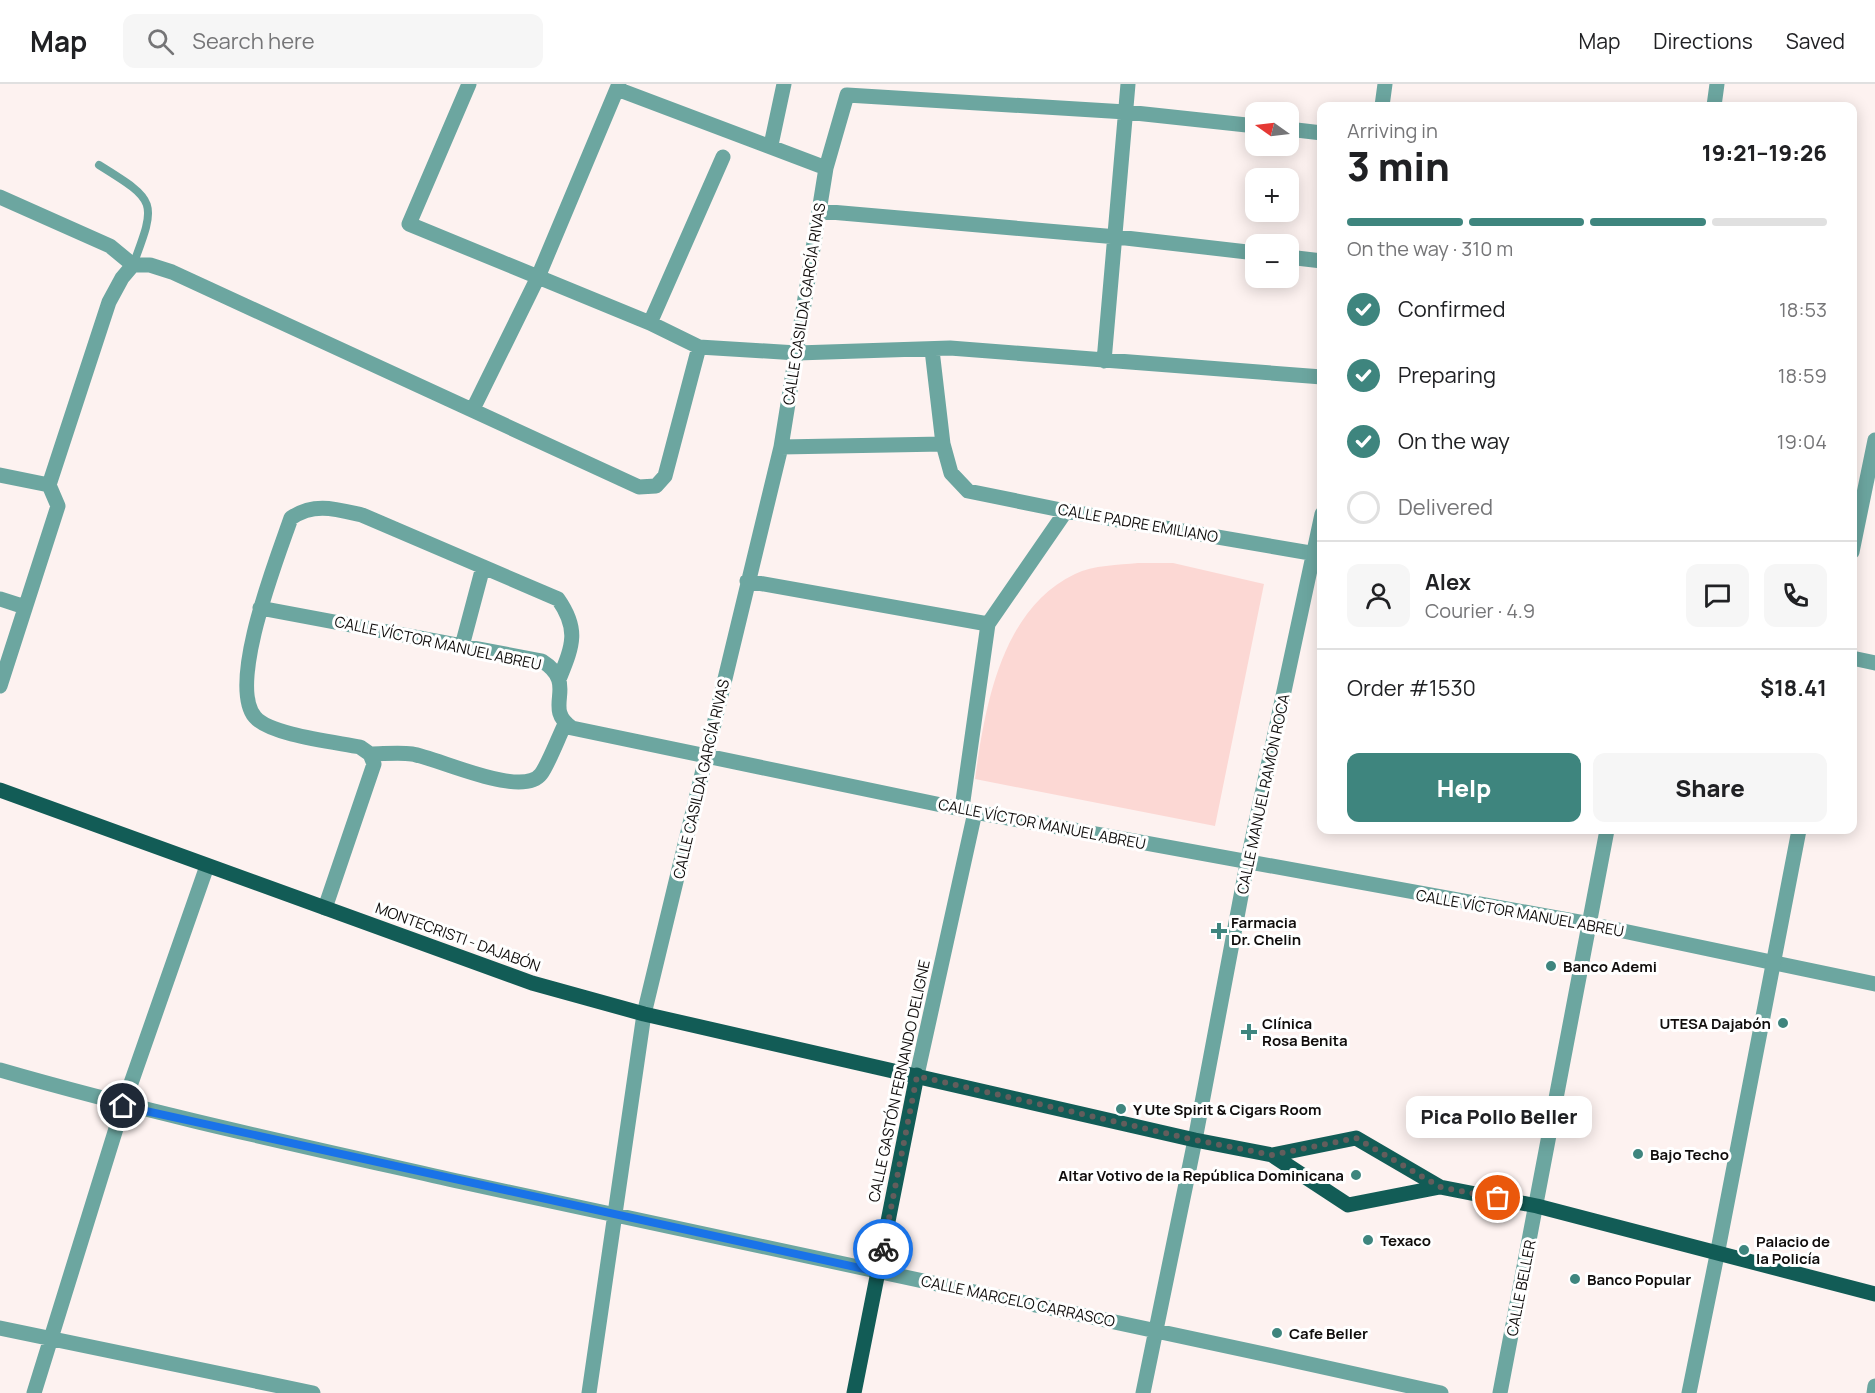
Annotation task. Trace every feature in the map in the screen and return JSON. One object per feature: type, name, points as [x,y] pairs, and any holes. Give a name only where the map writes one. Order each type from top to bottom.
[{"type":"main road","name":"MONTECRISTI - DAJABÓN","points":[[0,790],[532,983],[644,1014],[1195,1140],[1272,1155]]},
{"type":"main road","name":"CALLE GASTÓN FERNANDO DELIGNE","points":[[854,1393],[917,1076]]},
{"type":"main road","points":[[1272,1155],[1356,1138],[1440,1187],[1537,1206],[1717,1255],[1875,1294]]},
{"type":"main road","points":[[1272,1155],[1348,1205],[1440,1187]]},
{"type":"street","points":[[469,84],[409,224],[650,323],[699,346],[797,353],[950,348],[1317,377]]},
{"type":"street","points":[[771,146],[784,84]]},
{"type":"street","points":[[1104,361],[1117,237],[1128,84]]},
{"type":"street","points":[[1383,102],[1385,84]]},
{"type":"street","points":[[1715,102],[1717,84]]},
{"type":"street","points":[[473,409],[538,277],[618,87],[826,168]]},
{"type":"street","name":"CALLE CASILDA GARCÍA RIVAS","points":[[589,1393],[644,1014],[781,447],[826,168],[847,95],[1126,112]]},
{"type":"street","points":[[1126,112],[1245,125]]},
{"type":"street","points":[[1299,130],[1317,132]]},
{"type":"street","points":[[650,323],[723,158]]},
{"type":"street","points":[[0,197],[110,246],[133,265],[150,265],[172,272],[639,487],[656,486],[665,476],[699,346]]},
{"type":"street","points":[[819,211],[1117,237],[1245,252]]},
{"type":"street","points":[[1299,258],[1317,260]]},
{"type":"street","points":[[0,686],[58,506],[49,485],[109,302],[122,278],[133,265]]},
{"type":"street","points":[[781,447],[943,444],[932,350]]},
{"type":"street","points":[[1857,528],[1875,440]]},
{"type":"street","name":"CALLE PADRE EMILIANO","points":[[943,444],[951,473],[957,483],[968,490],[1066,511],[1317,555]]},
{"type":"street","points":[[0,475],[49,485]]},
{"type":"street","points":[[325,908],[374,764],[370,754],[360,747],[272,728],[255,717],[246,699],[247,672],[260,608],[291,518],[304,509],[328,507],[362,515],[558,599],[570,616],[572,635],[570,651],[560,677]]},
{"type":"street","points":[[747,581],[988,624],[1066,511]]},
{"type":"street","name":"CALLE MANUEL RAMÓN ROCA","points":[[1143,1393],[1195,1140],[1247,864],[1317,559]]},
{"type":"street","points":[[462,646],[483,567]]},
{"type":"street","points":[[0,599],[25,607]]},
{"type":"street","name":"CALLE VÍCTOR MANUEL ABREU","points":[[260,608],[542,662],[554,669],[560,677],[559,710],[565,724],[572,729],[1247,864],[1590,924],[1875,984]]},
{"type":"street","name":"CALLE GASTÓN FERNANDO DELIGNE","points":[[917,1076],[968,810],[988,624]]},
{"type":"street","points":[[1857,659],[1875,663]]},
{"type":"street","points":[[370,754],[412,754],[459,769],[517,783],[529,782],[541,775],[565,724]]},
{"type":"street","name":"CALLE BELLER","points":[[1500,1393],[1606,834]]},
{"type":"street","points":[[1689,1393],[1798,834]]},
{"type":"street","points":[[34,1393],[123,1106],[207,866]]},
{"type":"street","name":"CALLE MARCELO CARRASCO","points":[[0,1070],[123,1106],[613,1216],[1155,1329],[1441,1393]]},
{"type":"street","points":[[0,1328],[313,1393]]},
{"type":"street","points":[[1874,1393],[1875,1386]]},
{"type":"lane","points":[[99,165],[138,189],[148,206],[147,226],[133,265]]},
{"type":"shaded area","points":[[1138,563],[1173,563],[1264,584],[1215,826],[975,779],[984,722],[1001,663],[1013,635],[1030,611],[1050,590],[1075,574],[1098,567]]},
{"type":"way so far","points":[[883,1249],[917,1076],[1195,1140],[1272,1155],[1356,1138],[1440,1187],[1498,1198]]},
{"type":"place","name":"Farmacia Dr. Chelin","points":[[1219,931]]},
{"type":"place","name":"Banco Ademi","points":[[1551,966]]},
{"type":"place","name":"UTESA Dajabón","points":[[1783,1023]]},
{"type":"place","name":"Clínica Rosa Benita","points":[[1249,1032]]},
{"type":"place","name":"Y Ute Spirit & Cigars Room","points":[[1121,1109]]},
{"type":"place","name":"Bajo Techo","points":[[1638,1154]]},
{"type":"place","name":"Altar Votivo de la República Dominicana","points":[[1356,1175]]},
{"type":"place","name":"Pica Pollo Beller","points":[[1498,1198]]},
{"type":"place","name":"Texaco","points":[[1368,1240]]},
{"type":"place","name":"Palacio de la Policía","points":[[1744,1250]]},
{"type":"place","name":"Banco Popular","points":[[1575,1279]]},
{"type":"place","name":"Cafe Beller","points":[[1277,1333]]},
{"type":"route","points":[[123,1106],[613,1216],[878,1272],[883,1249]]}]
